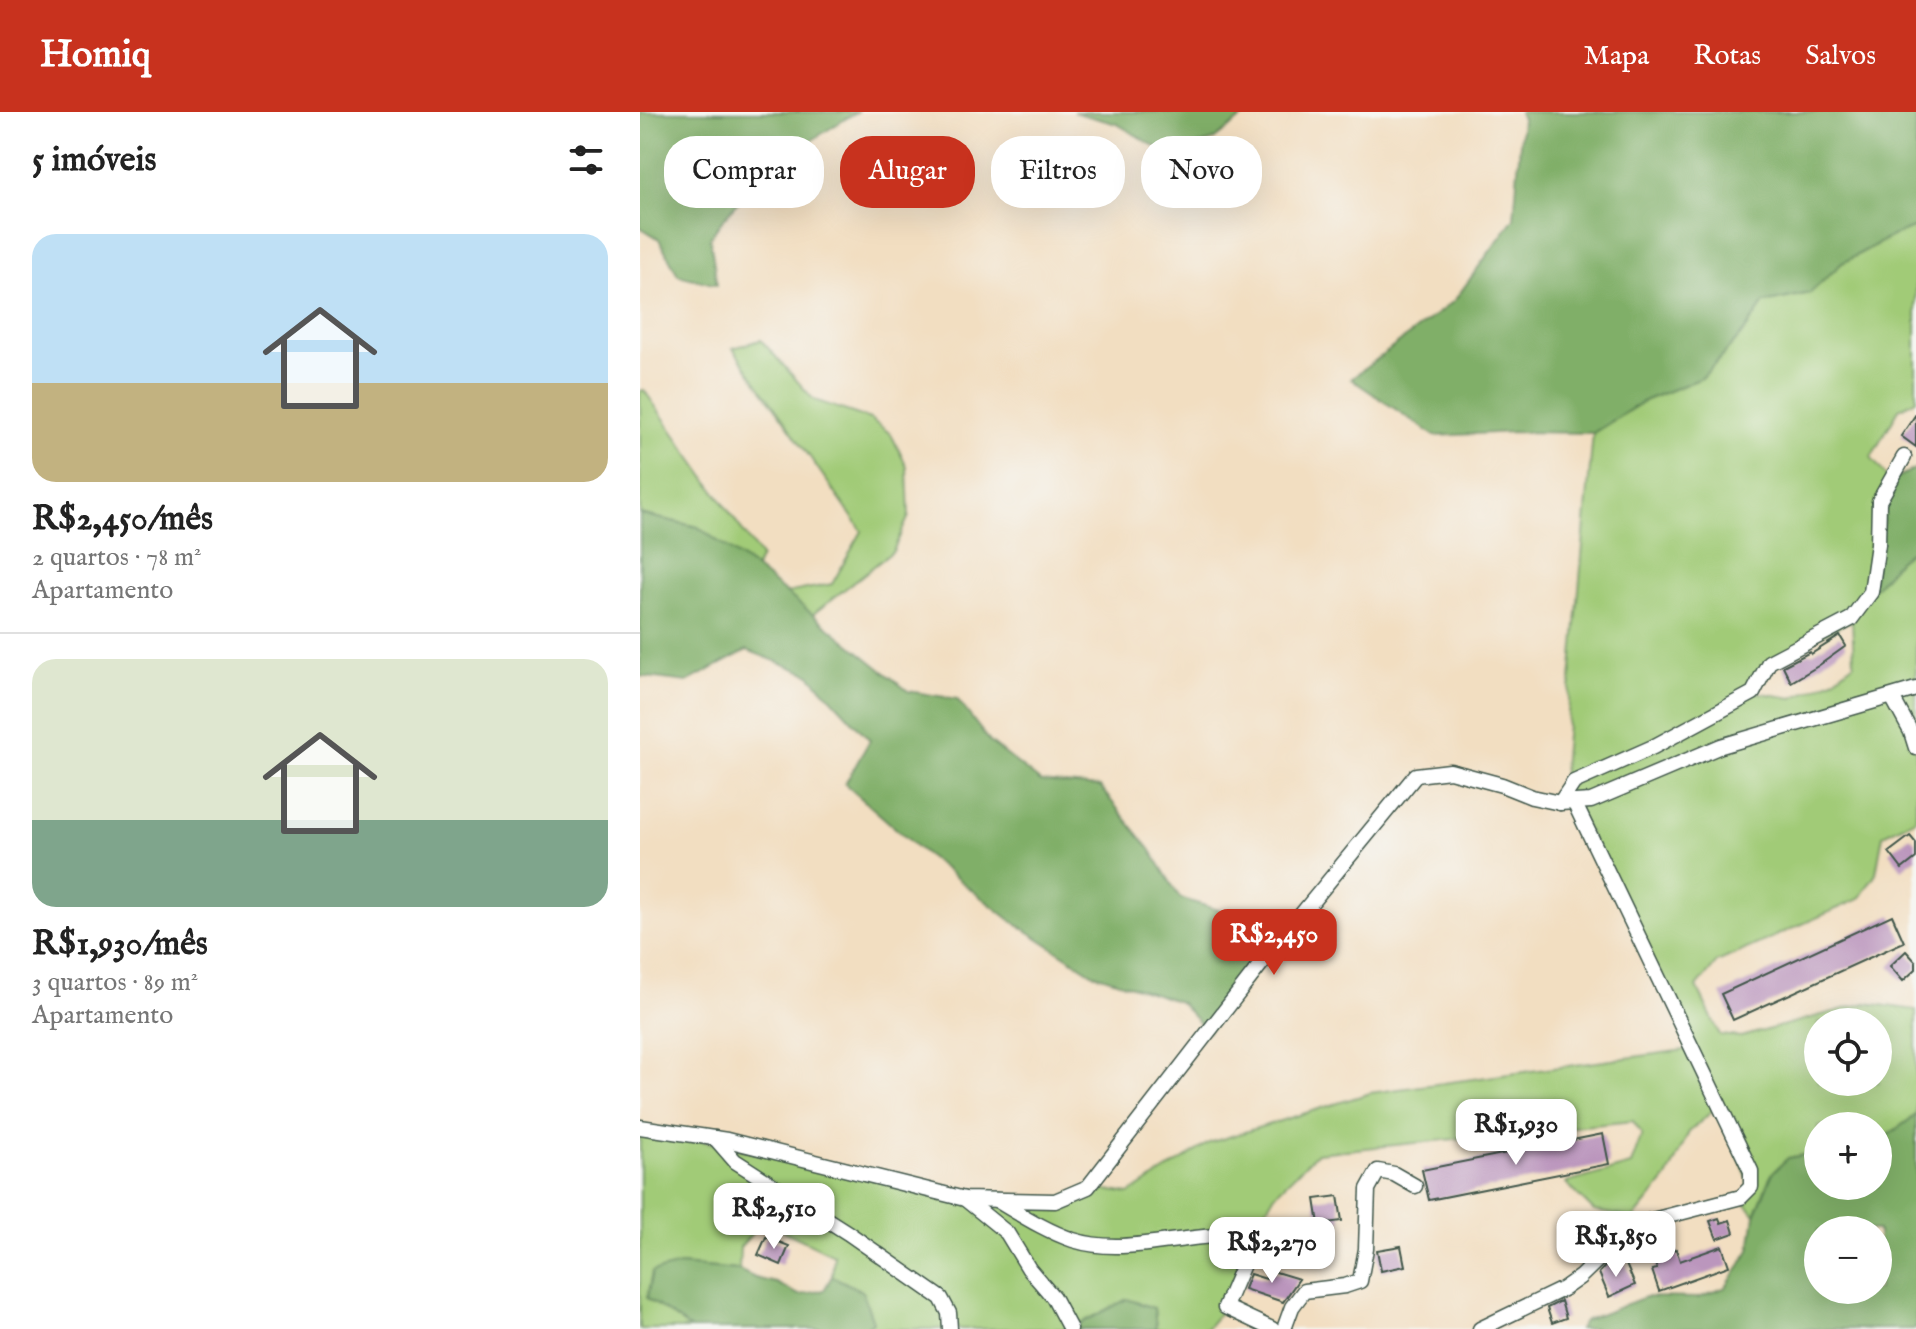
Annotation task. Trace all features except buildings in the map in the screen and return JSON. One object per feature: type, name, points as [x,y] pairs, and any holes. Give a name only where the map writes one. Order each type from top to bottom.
[{"type":"street","points":[[1480,1329],[1501,1325],[1563,1289],[1616,1242],[1649,1221],[1741,1197],[1751,1187],[1751,1171],[1567,802],[1574,782],[1653,747],[1753,693],[1769,662],[1851,619],[1871,592],[1878,544],[1879,501],[1904,457]]},
{"type":"street","points":[[640,1127],[715,1138],[965,1199],[1055,1201],[1088,1187],[1264,960],[1416,775],[1450,771],[1469,774],[1532,797],[1567,802],[1591,801],[1721,746],[1916,689]]},
{"type":"street","points":[[1892,697],[1916,748]]},
{"type":"street","points":[[715,1138],[735,1161],[848,1233],[941,1298],[949,1313],[950,1329]]},
{"type":"street","points":[[1284,1329],[1292,1307],[1304,1291],[1360,1281],[1366,1249],[1368,1189],[1378,1171],[1394,1174],[1415,1186]]},
{"type":"street","points":[[965,1199],[1007,1233],[1029,1269],[1053,1297],[1070,1329]]},
{"type":"street","points":[[994,1199],[1074,1241],[1120,1246],[1227,1234],[1250,1237],[1247,1255],[1225,1307],[1272,1329]]},
{"type":"green space","points":[[640,112],[857,112],[818,136],[664,136],[664,208],[733,208],[710,238],[717,285],[678,275],[659,239],[640,227]]},
{"type":"green space","points":[[1073,112],[1250,112],[1219,136],[1141,138],[1117,124]]},
{"type":"green space","points":[[1519,112],[1916,112],[1916,227],[1894,235],[1842,263],[1810,293],[1764,303],[1743,333],[1702,378],[1646,400],[1593,433],[1514,432],[1435,436],[1351,379],[1454,301],[1514,218],[1522,119]]},
{"type":"green space","points":[[1916,227],[1916,400],[1899,409],[1871,457],[1890,481],[1872,590],[1910,552],[1916,558],[1916,819],[1883,835],[1876,873],[1859,899],[1717,962],[1697,987],[1720,1035],[1741,1037],[1804,1020],[1804,1096],[1892,1096],[1892,1008],[1848,1008],[1866,1003],[1916,1010],[1916,1115],[1892,1132],[1892,1112],[1804,1112],[1804,1156],[1790,1160],[1774,1171],[1755,1215],[1741,1197],[1751,1187],[1719,1105],[1689,1132],[1667,1178],[1634,1218],[1594,1211],[1566,1183],[1631,1165],[1642,1134],[1633,1121],[1317,1153],[1275,1194],[1250,1237],[1225,1307],[1206,1329],[1156,1329],[1154,1308],[1070,1329],[960,1329],[952,1325],[950,1329],[865,1329],[873,1322],[862,1291],[832,1276],[834,1255],[763,1221],[740,1247],[739,1270],[680,1265],[647,1298],[691,1329],[640,1329],[640,1127],[965,1199],[1055,1201],[1088,1187],[1129,1194],[1209,1143],[1370,1093],[1692,1049],[1574,802],[1560,803],[1593,433],[1646,400],[1702,378],[1743,333],[1764,303],[1810,293],[1842,263],[1894,235]],"holes":[[[1852,620],[1854,663],[1833,680],[1793,698],[1754,692],[1769,662]]]},
{"type":"green space","points":[[761,340],[814,400],[870,419],[891,434],[907,467],[909,516],[893,551],[812,615],[786,593],[832,584],[862,531],[733,348]]},
{"type":"green space","points":[[644,390],[761,557],[755,568],[698,527],[640,514],[640,391]]},
{"type":"green space","points":[[1916,468],[1916,558],[1909,552],[1871,592],[1890,481]]},
{"type":"green space","points":[[640,514],[698,527],[755,568],[908,691],[957,699],[990,742],[1041,782],[1100,787],[1150,849],[1180,898],[1231,914],[1297,920],[1208,1032],[1180,1002],[1092,973],[1010,920],[918,848],[845,784],[870,740],[809,674],[747,650],[687,682],[640,676]]},
{"type":"green space","points":[[1916,1115],[1916,1329],[1579,1329],[1584,1321],[1645,1297],[1699,1298],[1726,1287],[1750,1250],[1755,1215],[1773,1172],[1788,1158],[1804,1155],[1804,1200],[1892,1200],[1892,1132]]},
{"type":"green space","points":[[680,1265],[739,1270],[799,1295],[824,1290],[832,1276],[862,1291],[873,1322],[865,1329],[691,1329],[647,1298],[652,1272]]},
{"type":"green space","points":[[1127,1299],[1154,1308],[1156,1329],[1070,1329]]}]
